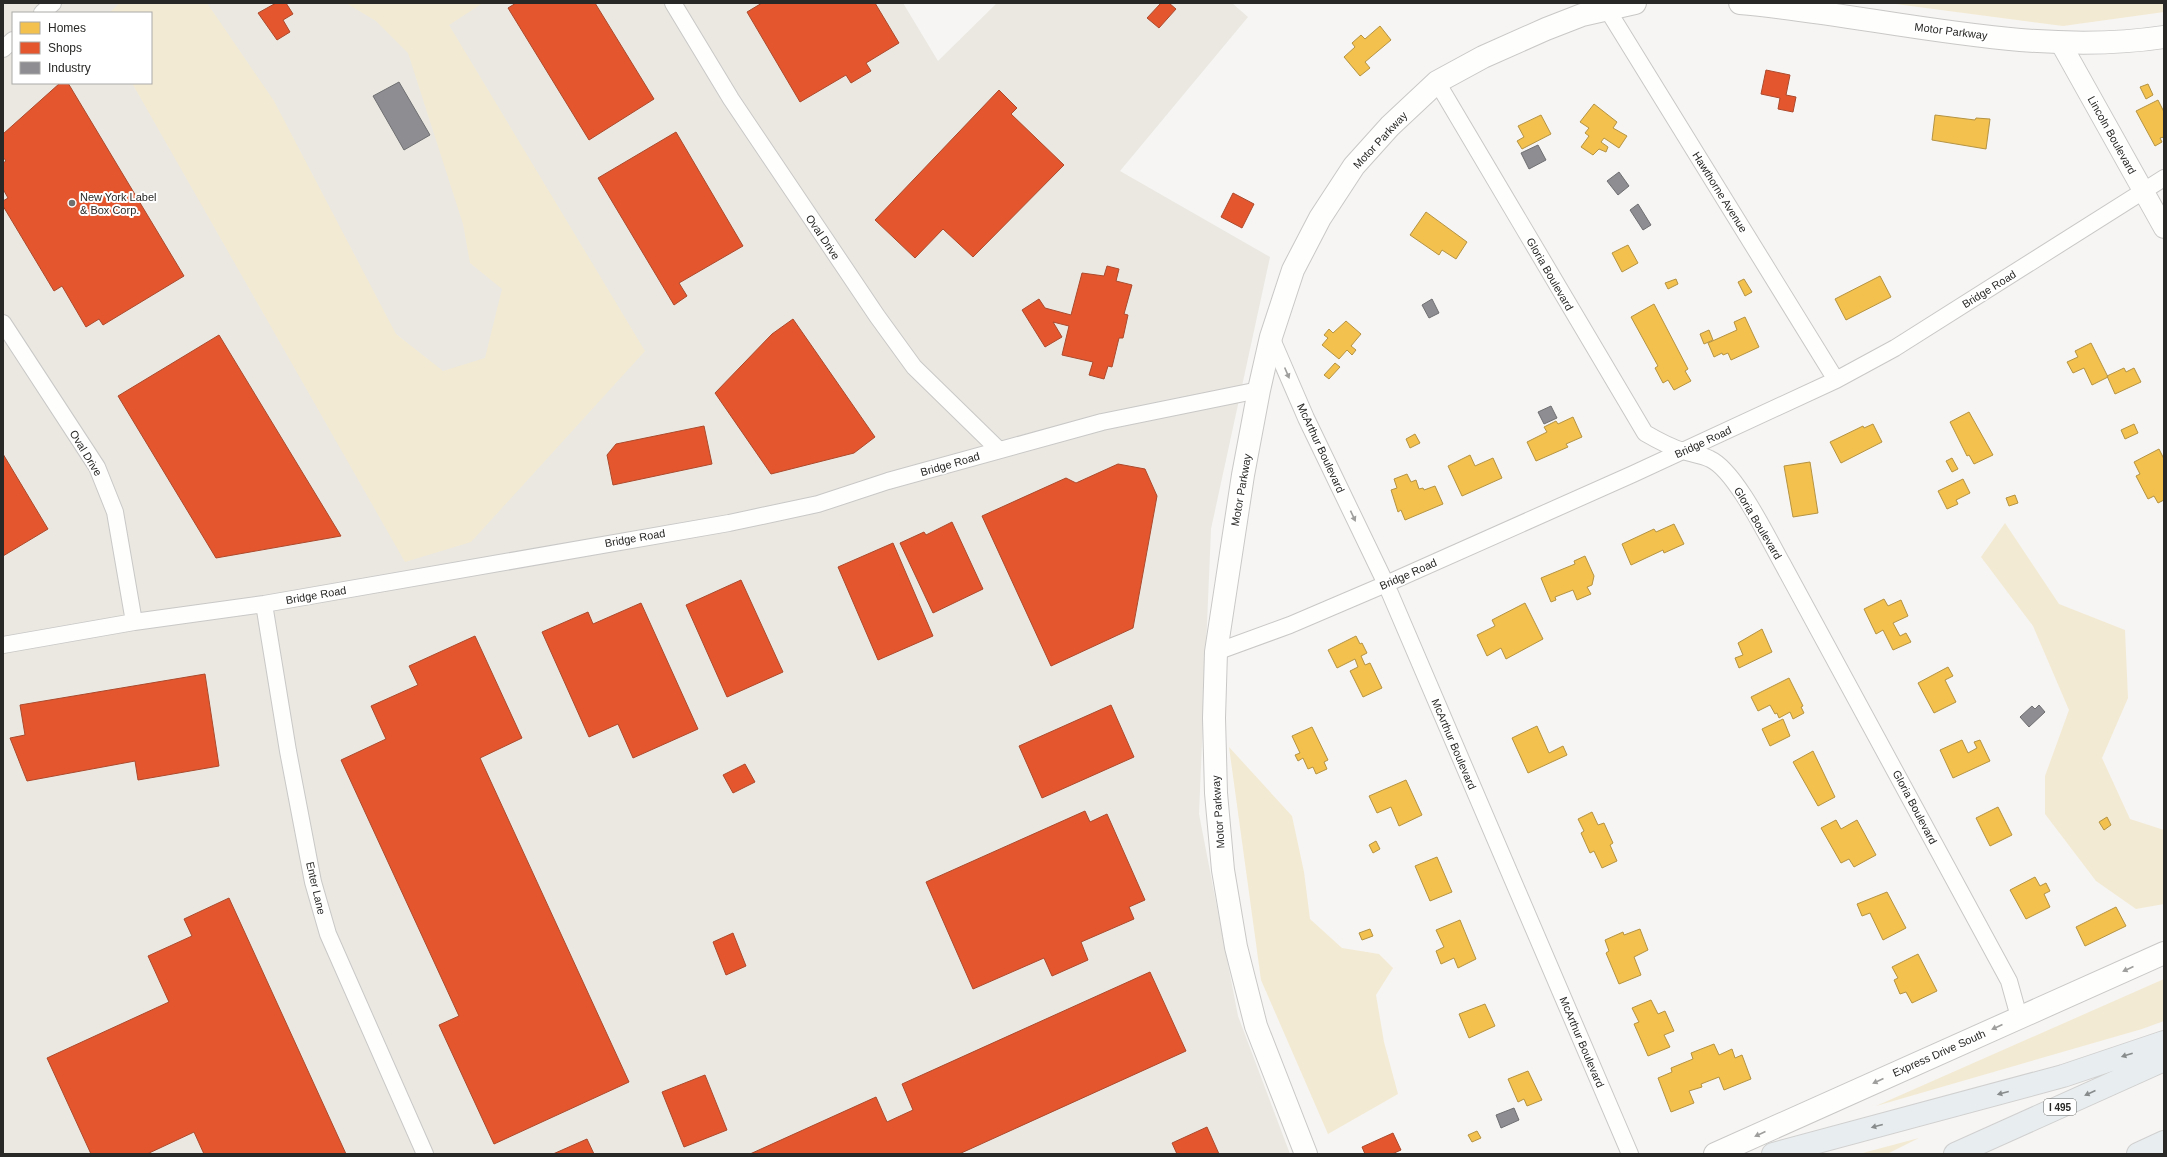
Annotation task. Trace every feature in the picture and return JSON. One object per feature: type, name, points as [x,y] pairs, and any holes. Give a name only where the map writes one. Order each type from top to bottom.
[{"type":"highway","points":[[1773,1154],[2063,1076],[2164,1042]]},
{"type":"highway","name":"I 495","points":[[1955,1154],[2164,1060]]},
{"type":"highway","points":[[2138,1154],[2164,1142]]},
{"type":"main road","name":"Motor Parkway","points":[[1306,1154],[1256,1026],[1234,936],[1223,870],[1216,793],[1214,718],[1216,652],[1241,483],[1271,337],[1293,270],[1320,218],[1354,166],[1390,126],[1437,82],[1483,57],[1546,29],[1606,6],[1635,3]]},
{"type":"main road","name":"Motor Parkway","points":[[1740,3],[1957,33],[2060,42],[2108,42],[2164,37]]},
{"type":"main road","name":"Express Drive South","points":[[1715,1154],[2164,953]]},
{"type":"street","points":[[43,12],[52,3]]},
{"type":"street","name":"Oval Drive","points":[[673,3],[731,99],[877,316],[914,367],[998,450]]},
{"type":"street","name":"Hawthorne Avenue","points":[[1606,6],[1836,380]]},
{"type":"street","points":[[3,49],[12,41]]},
{"type":"street","name":"Lincoln Boulevard","points":[[2060,42],[2164,228]]},
{"type":"street","name":"Gloria Boulevard","points":[[1437,82],[1645,433],[1662,443],[1710,459],[1726,471],[1755,516],[1786,570],[2009,981],[2019,1017]]},
{"type":"street","name":"Bridge Road","points":[[1216,652],[1290,625],[1386,584],[1683,451],[1836,380],[1895,348],[2164,178]]},
{"type":"street","name":"Oval Drive","points":[[3,323],[97,467],[115,512],[134,622]]},
{"type":"street","name":"McArthur Boulevard","points":[[1271,337],[1306,418],[1386,584],[1630,1154]]},
{"type":"street","name":"Bridge Road","points":[[3,645],[134,622],[264,604],[729,523],[818,504],[888,481],[1102,422],[1259,390]]},
{"type":"street","name":"Enter Lane","points":[[264,604],[290,758],[314,882],[328,934],[425,1154]]},
{"type":"shaded area","points":[[3,3],[903,3],[938,61],[997,3],[1232,3],[1248,17],[1120,171],[1270,257],[1211,529],[1199,814],[1238,1016],[1290,1154],[3,1154]]},
{"type":"shaded area","points":[[120,3],[207,3],[274,101],[396,334],[443,371],[485,358],[502,289],[470,263],[463,224],[408,53],[376,21],[346,3],[483,3],[449,25],[645,351],[471,542],[405,562],[133,84],[152,84],[152,12],[110,12]]},
{"type":"shaded area","points":[[1888,3],[2164,3],[2164,12],[2063,26]]},
{"type":"shaded area","points":[[2005,523],[2059,604],[2125,630],[2128,698],[2102,758],[2130,819],[2164,830],[2164,904],[2136,909],[2096,881],[2045,814],[2045,776],[2069,710],[2033,626],[1981,557]]},
{"type":"shaded area","points":[[1229,747],[1292,816],[1304,872],[1310,919],[1342,948],[1379,954],[1393,968],[1376,995],[1384,1042],[1398,1094],[1328,1134],[1261,980]]},
{"type":"shaded area","points":[[2164,979],[2164,1021],[2142,1029],[1876,1106]]},
{"type":"shaded area","points":[[1919,1138],[1887,1154],[1859,1154]]},
{"type":"building: Homes","points":[[1380,26],[1391,40],[1365,62],[1370,68],[1360,76],[1344,57],[1355,47],[1352,43],[1361,35],[1365,39]]},
{"type":"building: Homes","points":[[2148,84],[2153,95],[2146,99],[2140,87]]},
{"type":"building: Homes","points":[[2158,100],[2164,112],[2164,137],[2160,138],[2162,142],[2155,146],[2136,111]]},
{"type":"building: Homes","points":[[1594,104],[1617,122],[1613,128],[1627,136],[1619,148],[1604,138],[1601,142],[1608,147],[1606,152],[1599,149],[1593,155],[1581,147],[1589,136],[1585,133],[1589,128],[1580,122]]},
{"type":"building: Homes","points":[[1541,115],[1551,134],[1522,149],[1517,141],[1524,137],[1518,126]]},
{"type":"building: Homes","points":[[1935,115],[1975,120],[1976,118],[1990,119],[1986,149],[1932,140]]},
{"type":"building: Homes","points":[[1426,212],[1467,242],[1456,259],[1442,250],[1439,255],[1410,235]]},
{"type":"building: Homes","points":[[1628,245],[1638,263],[1622,272],[1612,253]]},
{"type":"building: Homes","points":[[1880,276],[1891,297],[1846,320],[1835,299]]},
{"type":"building: Homes","points":[[1676,279],[1678,284],[1668,289],[1665,283]]},
{"type":"building: Homes","points":[[1744,279],[1752,292],[1745,296],[1738,282]]},
{"type":"building: Homes","points":[[1654,304],[1688,369],[1685,371],[1691,381],[1674,390],[1668,380],[1663,383],[1655,368],[1658,366],[1631,317]]},
{"type":"building: Homes","points":[[1745,317],[1759,347],[1731,360],[1728,353],[1723,355],[1722,353],[1714,357],[1708,343],[1737,330],[1734,322]]},
{"type":"building: Homes","points":[[1346,321],[1361,334],[1351,346],[1356,350],[1352,355],[1347,350],[1339,359],[1322,345],[1328,338],[1324,335],[1329,329],[1333,333]]},
{"type":"building: Homes","points":[[1709,330],[1713,340],[1704,344],[1700,334]]},
{"type":"building: Homes","points":[[2091,343],[2108,377],[2092,385],[2084,368],[2073,373],[2067,362],[2078,357],[2075,351]]},
{"type":"building: Homes","points":[[1335,363],[1340,367],[1329,379],[1324,375]]},
{"type":"building: Homes","points":[[2124,368],[2126,372],[2134,368],[2141,382],[2115,394],[2107,376]]},
{"type":"building: Homes","points":[[1969,412],[1993,455],[1974,464],[1969,455],[1967,456],[1950,422]]},
{"type":"building: Homes","points":[[1573,417],[1582,437],[1566,444],[1568,447],[1536,461],[1527,442],[1547,432],[1544,427],[1556,421],[1558,424]]},
{"type":"building: Homes","points":[[1873,424],[1882,442],[1841,463],[1830,442],[1863,426],[1864,428]]},
{"type":"building: Homes","points":[[2134,424],[2138,433],[2125,439],[2121,430]]},
{"type":"building: Homes","points":[[1415,434],[1420,443],[1410,448],[1406,439]]},
{"type":"building: Homes","points":[[2159,449],[2164,459],[2164,500],[2158,503],[2154,496],[2148,499],[2136,476],[2140,474],[2134,462]]},
{"type":"building: Homes","points":[[1470,455],[1475,466],[1493,458],[1502,478],[1462,496],[1448,466]]},
{"type":"building: Homes","points":[[1952,458],[1958,469],[1952,472],[1946,461]]},
{"type":"building: Homes","points":[[1810,462],[1818,513],[1793,517],[1784,466]]},
{"type":"building: Homes","points":[[1407,474],[1411,482],[1416,480],[1419,489],[1423,488],[1424,490],[1435,486],[1443,504],[1405,520],[1401,510],[1398,512],[1391,490],[1397,488],[1394,479]]},
{"type":"building: Homes","points":[[1963,479],[1970,493],[1956,500],[1958,504],[1947,509],[1938,491]]},
{"type":"building: Homes","points":[[2015,495],[2018,503],[2009,506],[2006,498]]},
{"type":"building: Homes","points":[[1674,524],[1684,544],[1664,553],[1663,550],[1631,565],[1622,544],[1654,529],[1656,532]]},
{"type":"building: Homes","points":[[1585,556],[1594,576],[1592,585],[1587,587],[1591,594],[1577,600],[1573,590],[1555,597],[1556,600],[1551,602],[1541,578],[1575,564],[1574,561]]},
{"type":"building: Homes","points":[[1884,599],[1888,606],[1901,600],[1908,616],[1893,623],[1900,636],[1906,633],[1911,642],[1893,650],[1883,630],[1876,634],[1864,609]]},
{"type":"building: Homes","points":[[1525,603],[1543,639],[1506,659],[1501,648],[1487,656],[1477,635],[1495,626],[1492,620]]},
{"type":"building: Homes","points":[[1762,629],[1772,652],[1739,668],[1735,658],[1743,655],[1738,643]]},
{"type":"building: Homes","points":[[1356,636],[1360,644],[1362,643],[1367,653],[1361,656],[1365,665],[1370,663],[1382,688],[1363,697],[1350,671],[1358,667],[1355,659],[1337,668],[1328,650]]},
{"type":"building: Homes","points":[[1948,667],[1953,676],[1945,680],[1956,702],[1934,713],[1918,683]]},
{"type":"building: Homes","points":[[1789,678],[1803,706],[1801,707],[1804,713],[1793,719],[1790,712],[1779,718],[1777,713],[1775,714],[1770,705],[1758,711],[1751,697]]},
{"type":"building: Homes","points":[[1783,719],[1790,736],[1770,746],[1762,729]]},
{"type":"building: Homes","points":[[1537,726],[1549,753],[1563,746],[1567,755],[1528,773],[1512,738]]},
{"type":"building: Homes","points":[[1312,727],[1328,760],[1324,762],[1327,769],[1316,774],[1313,767],[1308,769],[1303,758],[1298,761],[1295,755],[1300,753],[1292,736]]},
{"type":"building: Homes","points":[[1962,740],[1968,753],[1977,748],[1974,742],[1980,740],[1990,761],[1953,778],[1940,750]]},
{"type":"building: Homes","points":[[1813,751],[1835,797],[1818,806],[1793,762]]},
{"type":"building: Homes","points":[[1406,780],[1422,815],[1399,826],[1391,807],[1377,813],[1369,796]]},
{"type":"building: Homes","points":[[1998,807],[2012,835],[1990,846],[1976,818]]},
{"type":"building: Homes","points":[[1592,812],[1598,825],[1604,823],[1613,843],[1610,845],[1617,861],[1602,868],[1594,851],[1590,853],[1581,833],[1584,831],[1578,819]]},
{"type":"building: Homes","points":[[2107,817],[2111,825],[2104,830],[2099,822]]},
{"type":"building: Homes","points":[[1836,820],[1841,829],[1857,820],[1876,855],[1854,867],[1849,859],[1841,863],[1821,828]]},
{"type":"building: Homes","points":[[1376,841],[1380,849],[1373,853],[1369,845]]},
{"type":"building: Homes","points":[[1437,857],[1452,892],[1430,901],[1415,866]]},
{"type":"building: Homes","points":[[2035,877],[2040,886],[2046,883],[2050,891],[2044,894],[2050,907],[2026,919],[2010,890]]},
{"type":"building: Homes","points":[[1887,892],[1906,928],[1883,940],[1870,913],[1862,916],[1857,904]]},
{"type":"building: Homes","points":[[2116,907],[2126,926],[2085,946],[2076,927]]},
{"type":"building: Homes","points":[[1460,920],[1476,959],[1458,968],[1454,958],[1441,964],[1436,951],[1444,947],[1436,930]]},
{"type":"building: Homes","points":[[1370,929],[1373,936],[1362,940],[1359,933]]},
{"type":"building: Homes","points":[[1640,929],[1648,950],[1634,957],[1641,975],[1619,984],[1606,953],[1609,951],[1605,940],[1623,932],[1624,935]]},
{"type":"building: Homes","points":[[1918,954],[1937,991],[1912,1003],[1906,992],[1900,994],[1894,980],[1898,978],[1892,967]]},
{"type":"building: Homes","points":[[1651,1000],[1658,1014],[1665,1011],[1674,1031],[1664,1035],[1670,1047],[1648,1056],[1634,1024],[1639,1022],[1632,1008]]},
{"type":"building: Homes","points":[[1485,1004],[1495,1026],[1469,1038],[1459,1014]]},
{"type":"building: Homes","points":[[1714,1044],[1719,1055],[1732,1049],[1735,1058],[1742,1055],[1751,1079],[1724,1090],[1719,1077],[1701,1084],[1702,1087],[1689,1091],[1694,1103],[1671,1112],[1658,1078],[1672,1072],[1671,1068],[1693,1059],[1691,1053]]},
{"type":"building: Homes","points":[[1528,1071],[1542,1100],[1527,1106],[1524,1099],[1518,1102],[1508,1079]]},
{"type":"building: Homes","points":[[1477,1131],[1481,1138],[1472,1142],[1468,1135]]},
{"type":"building: Shops","points":[[276,3],[286,3],[293,14],[283,20],[290,32],[277,40],[258,13]]},
{"type":"building: Shops","points":[[516,3],[595,3],[654,99],[589,140],[508,8]]},
{"type":"building: Shops","points":[[762,3],[875,3],[899,43],[866,63],[871,71],[851,83],[846,75],[800,102],[747,12]]},
{"type":"building: Shops","points":[[1161,3],[1169,3],[1176,9],[1159,28],[1147,18]]},
{"type":"building: Shops","points":[[1766,70],[1790,75],[1786,95],[1796,97],[1793,112],[1778,109],[1780,98],[1761,94]]},
{"type":"building: Shops","name":"New York Label & Box Corp.","points":[[59,84],[69,84],[184,276],[103,325],[99,319],[86,327],[62,286],[54,291],[3,206],[3,201],[8,198],[3,189],[3,163],[6,161],[3,157],[3,134]]},
{"type":"building: Shops","points":[[999,90],[1017,108],[1011,114],[1064,165],[973,257],[943,229],[915,258],[875,220]]},
{"type":"building: Shops","points":[[676,132],[743,246],[679,283],[687,296],[674,305],[598,178]]},
{"type":"building: Shops","points":[[1233,193],[1254,204],[1242,228],[1221,217]]},
{"type":"building: Shops","points":[[1107,266],[1119,269],[1116,281],[1132,285],[1124,314],[1128,315],[1123,338],[1119,338],[1112,367],[1108,366],[1104,379],[1089,375],[1093,362],[1062,355],[1069,326],[1053,322],[1062,337],[1045,347],[1022,310],[1039,299],[1045,308],[1071,315],[1082,273],[1104,276]]},
{"type":"building: Shops","points":[[793,319],[875,437],[854,453],[771,474],[715,393],[772,334]]},
{"type":"building: Shops","points":[[219,335],[341,536],[216,558],[118,396]]},
{"type":"building: Shops","points":[[704,426],[712,464],[613,485],[607,455],[616,444]]},
{"type":"building: Shops","points":[[3,454],[48,529],[3,556]]},
{"type":"building: Shops","points":[[1118,464],[1145,469],[1157,496],[1133,628],[1051,666],[982,516],[1066,478],[1076,483]]},
{"type":"building: Shops","points":[[952,522],[983,589],[933,613],[900,543],[924,532],[926,535]]},
{"type":"building: Shops","points":[[893,543],[933,636],[878,660],[838,567]]},
{"type":"building: Shops","points":[[741,580],[783,672],[727,697],[686,605]]},
{"type":"building: Shops","points":[[641,603],[698,729],[633,758],[618,724],[589,737],[542,632],[588,612],[593,624]]},
{"type":"building: Shops","points":[[475,636],[522,738],[480,758],[629,1082],[494,1144],[439,1025],[459,1016],[341,760],[386,739],[371,706],[418,685],[409,666]]},
{"type":"building: Shops","points":[[205,674],[219,766],[138,780],[135,761],[27,781],[10,738],[25,735],[20,705]]},
{"type":"building: Shops","points":[[1111,705],[1134,757],[1042,798],[1019,746]]},
{"type":"building: Shops","points":[[745,764],[755,782],[733,793],[723,775]]},
{"type":"building: Shops","points":[[1085,811],[1090,822],[1107,814],[1145,900],[1129,907],[1134,919],[1081,942],[1088,960],[1052,976],[1044,958],[973,989],[926,882]]},
{"type":"building: Shops","points":[[229,898],[346,1154],[204,1154],[194,1132],[147,1154],[91,1154],[47,1058],[169,1002],[148,956],[192,936],[184,919]]},
{"type":"building: Shops","points":[[733,933],[746,966],[726,975],[713,942]]},
{"type":"building: Shops","points":[[1150,972],[1186,1051],[959,1154],[750,1154],[876,1097],[887,1122],[913,1110],[902,1084]]},
{"type":"building: Shops","points":[[705,1075],[727,1130],[684,1147],[662,1092]]},
{"type":"building: Shops","points":[[1207,1127],[1219,1154],[1177,1154],[1172,1143]]},
{"type":"building: Shops","points":[[1393,1133],[1401,1150],[1392,1154],[1365,1154],[1362,1147]]},
{"type":"building: Shops","points":[[587,1139],[594,1154],[553,1154]]},
{"type":"building: Industry","points":[[399,82],[430,135],[404,150],[373,96]]},
{"type":"building: Industry","points":[[1538,145],[1546,160],[1529,169],[1521,153]]},
{"type":"building: Industry","points":[[1619,172],[1629,186],[1618,195],[1607,181]]},
{"type":"building: Industry","points":[[1638,204],[1651,225],[1643,230],[1630,210]]},
{"type":"building: Industry","points":[[1432,299],[1439,313],[1429,318],[1422,305]]},
{"type":"building: Industry","points":[[1551,406],[1557,418],[1544,424],[1538,412]]},
{"type":"building: Industry","points":[[2039,705],[2045,712],[2029,727],[2020,717],[2032,706],[2035,709]]},
{"type":"building: Industry","points":[[1514,1108],[1519,1120],[1501,1128],[1496,1115]]},
{"type":"place","name":"New York Label & Box Corp.","points":[[72,203]]}]
